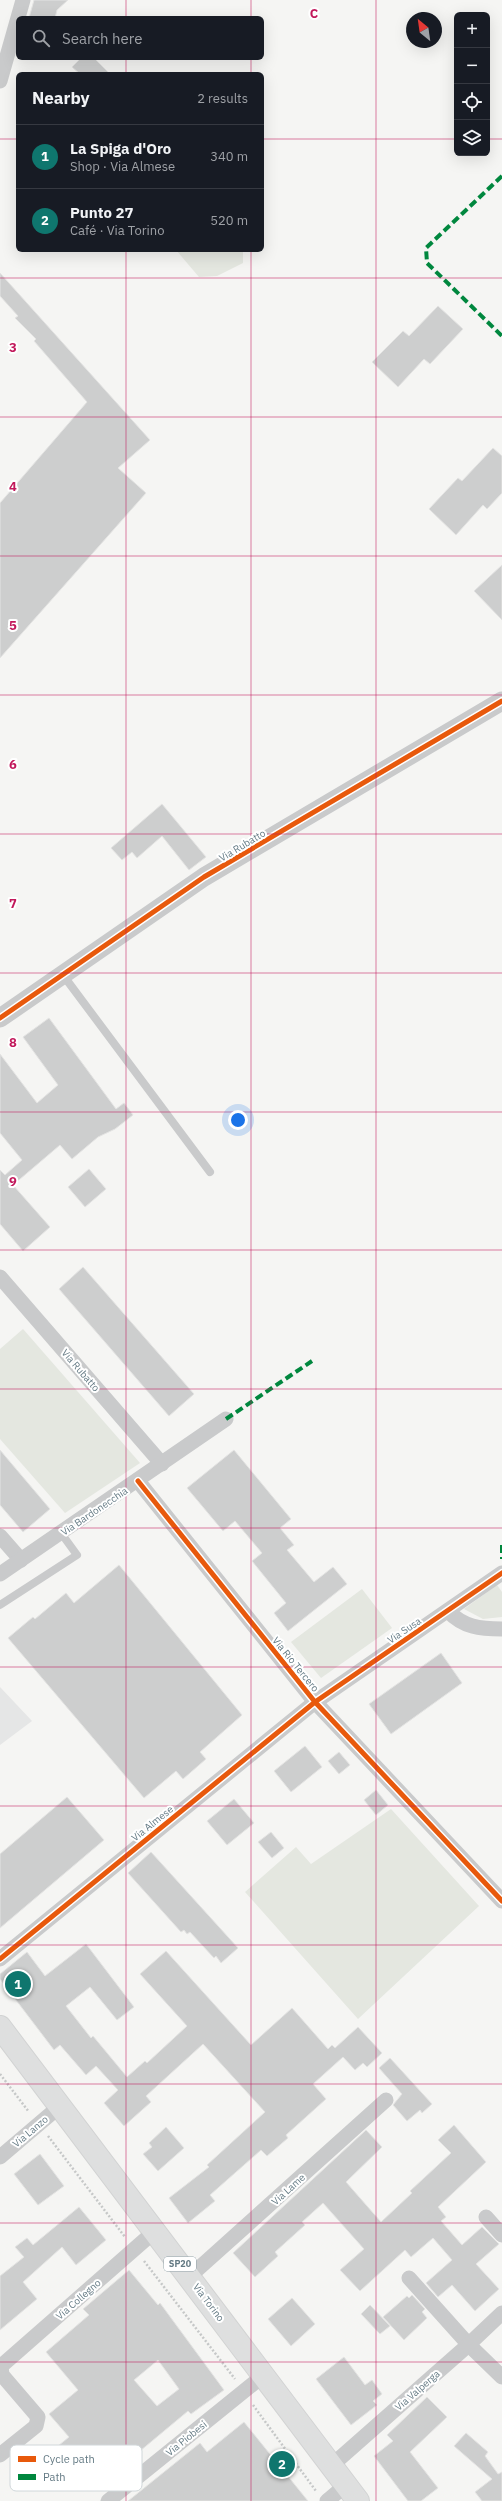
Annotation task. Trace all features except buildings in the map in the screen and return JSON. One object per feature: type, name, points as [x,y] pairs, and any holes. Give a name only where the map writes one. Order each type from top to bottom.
[{"type":"main road","name":"Via Torino","points":[[0,2027],[352,2493]]},
{"type":"street","points":[[18,16],[23,0]]},
{"type":"street","points":[[0,81],[16,25]]},
{"type":"street","name":"Via Rubatto","points":[[0,1018],[63,976],[204,877],[502,701]]},
{"type":"street","name":"Via Rubatto","points":[[0,1277],[162,1464]]},
{"type":"street","name":"Via Bardonecchia","points":[[0,1574],[138,1481],[226,1419]]},
{"type":"street","name":"Via Rio Tercero","points":[[138,1481],[315,1702],[502,1901]]},
{"type":"street","points":[[0,1536],[21,1560]]},
{"type":"street","name":"Via Susa","points":[[315,1702],[502,1573]]},
{"type":"street","points":[[448,1611],[456,1620],[474,1628],[502,1629]]},
{"type":"street","name":"Via Almese","points":[[0,1959],[315,1702]]},
{"type":"street","name":"Via Lame","points":[[189,2277],[386,2100]]},
{"type":"street","name":"Via Lanzo","points":[[0,2157],[60,2106]]},
{"type":"street","points":[[486,2217],[502,2235]]},
{"type":"street","name":"Via Collegno","points":[[0,2366],[155,2231]]},
{"type":"street","points":[[409,2278],[468,2345],[502,2377]]},
{"type":"street","name":"Via Valperga","points":[[331,2466],[502,2313]]},
{"type":"street","points":[[0,2366],[2,2375],[38,2417],[36,2426],[12,2445]]},
{"type":"street","name":"Via Piobesi","points":[[142,2474],[264,2376]]},
{"type":"street","points":[[0,2455],[10,2447]]},
{"type":"street","name":"Via Piobesi","points":[[108,2501],[120,2491]]},
{"type":"street","points":[[323,2499],[352,2493]]},
{"type":"lane","points":[[63,976],[210,1172]]},
{"type":"lane","points":[[0,1605],[77,1555],[61,1533]]},
{"type":"path","points":[[0,2074],[244,2392],[323,2499]]},
{"type":"shaded area","points":[[178,252],[243,252],[243,263],[217,276],[199,277]]},
{"type":"shaded area","points":[[23,1329],[140,1463],[65,1513],[0,1439],[0,1349]]},
{"type":"shaded area","points":[[497,1585],[502,1592],[502,1617],[483,1619],[464,1609]]},
{"type":"shaded area","points":[[362,1589],[392,1628],[321,1678],[291,1642]]},
{"type":"shaded area","points":[[0,1687],[32,1721],[0,1745]]},
{"type":"shaded area","points":[[391,1809],[479,1906],[358,2019],[245,1892],[296,1847],[311,1864]]},
{"type":"marked path","points":[[502,176],[426,248],[427,263],[502,336]]},
{"type":"marked path","points":[[226,1419],[312,1361]]},
{"type":"marked path","points":[[502,1545],[502,1559]]},
{"type":"cycle path","points":[[0,1018],[204,877],[502,701]]},
{"type":"cycle path","points":[[138,1481],[315,1702],[502,1901]]},
{"type":"cycle path","points":[[0,1959],[315,1702],[502,1573]]},
{"type":"place","name":"La Spiga d'Oro","points":[[18,1984]]},
{"type":"place","name":"Punto 27","points":[[282,2464]]}]
